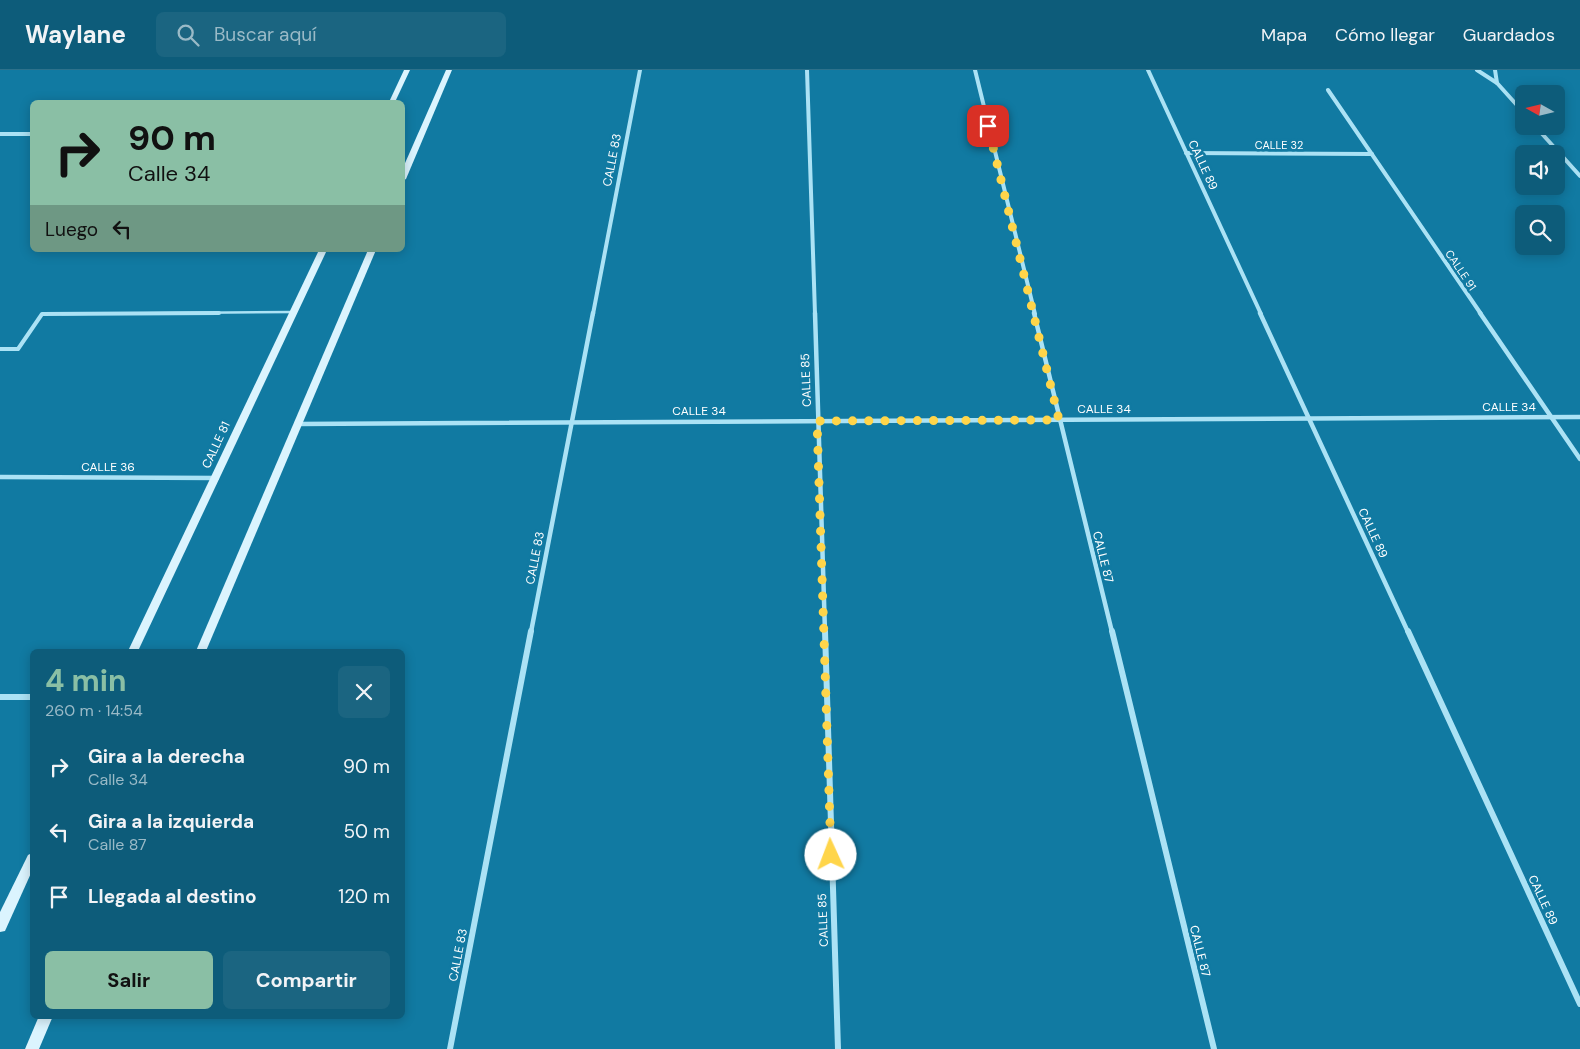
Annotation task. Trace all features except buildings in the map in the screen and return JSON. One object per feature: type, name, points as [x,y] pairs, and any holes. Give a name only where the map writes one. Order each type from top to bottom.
[{"type":"main road","points":[[393,100],[407,70]]},
{"type":"main road","points":[[405,171],[449,70]]},
{"type":"main road","name":"CALLE 81","points":[[134,649],[323,252]]},
{"type":"main road","points":[[202,649],[371,252]]},
{"type":"main road","points":[[0,926],[30,863]]},
{"type":"main road","points":[[32,1049],[45,1019]]},
{"type":"street","name":"CALLE 83","points":[[450,1049],[640,70]]},
{"type":"street","name":"CALLE 85","points":[[806,70],[838,1049]]},
{"type":"street","name":"CALLE 87","points":[[975,70],[1214,1049]]},
{"type":"street","name":"CALLE 89","points":[[1148,70],[1580,1004]]},
{"type":"street","points":[[1477,70],[1497,84],[1515,103]]},
{"type":"street","points":[[1495,70],[1497,84]]},
{"type":"street","name":"CALLE 91","points":[[1328,90],[1580,459]]},
{"type":"street","points":[[0,134],[30,134]]},
{"type":"street","points":[[1544,135],[1580,176]]},
{"type":"street","name":"CALLE 32","points":[[1186,153],[1372,154]]},
{"type":"street","name":"CALLE 34","points":[[298,424],[1580,416]]},
{"type":"street","name":"CALLE 36","points":[[0,477],[217,478]]},
{"type":"street","points":[[0,697],[30,697]]},
{"type":"lane","points":[[0,349],[18,349],[42,314],[294,312]]},
{"type":"route","points":[[831,855],[817,421],[1059,420],[988,126]]}]
